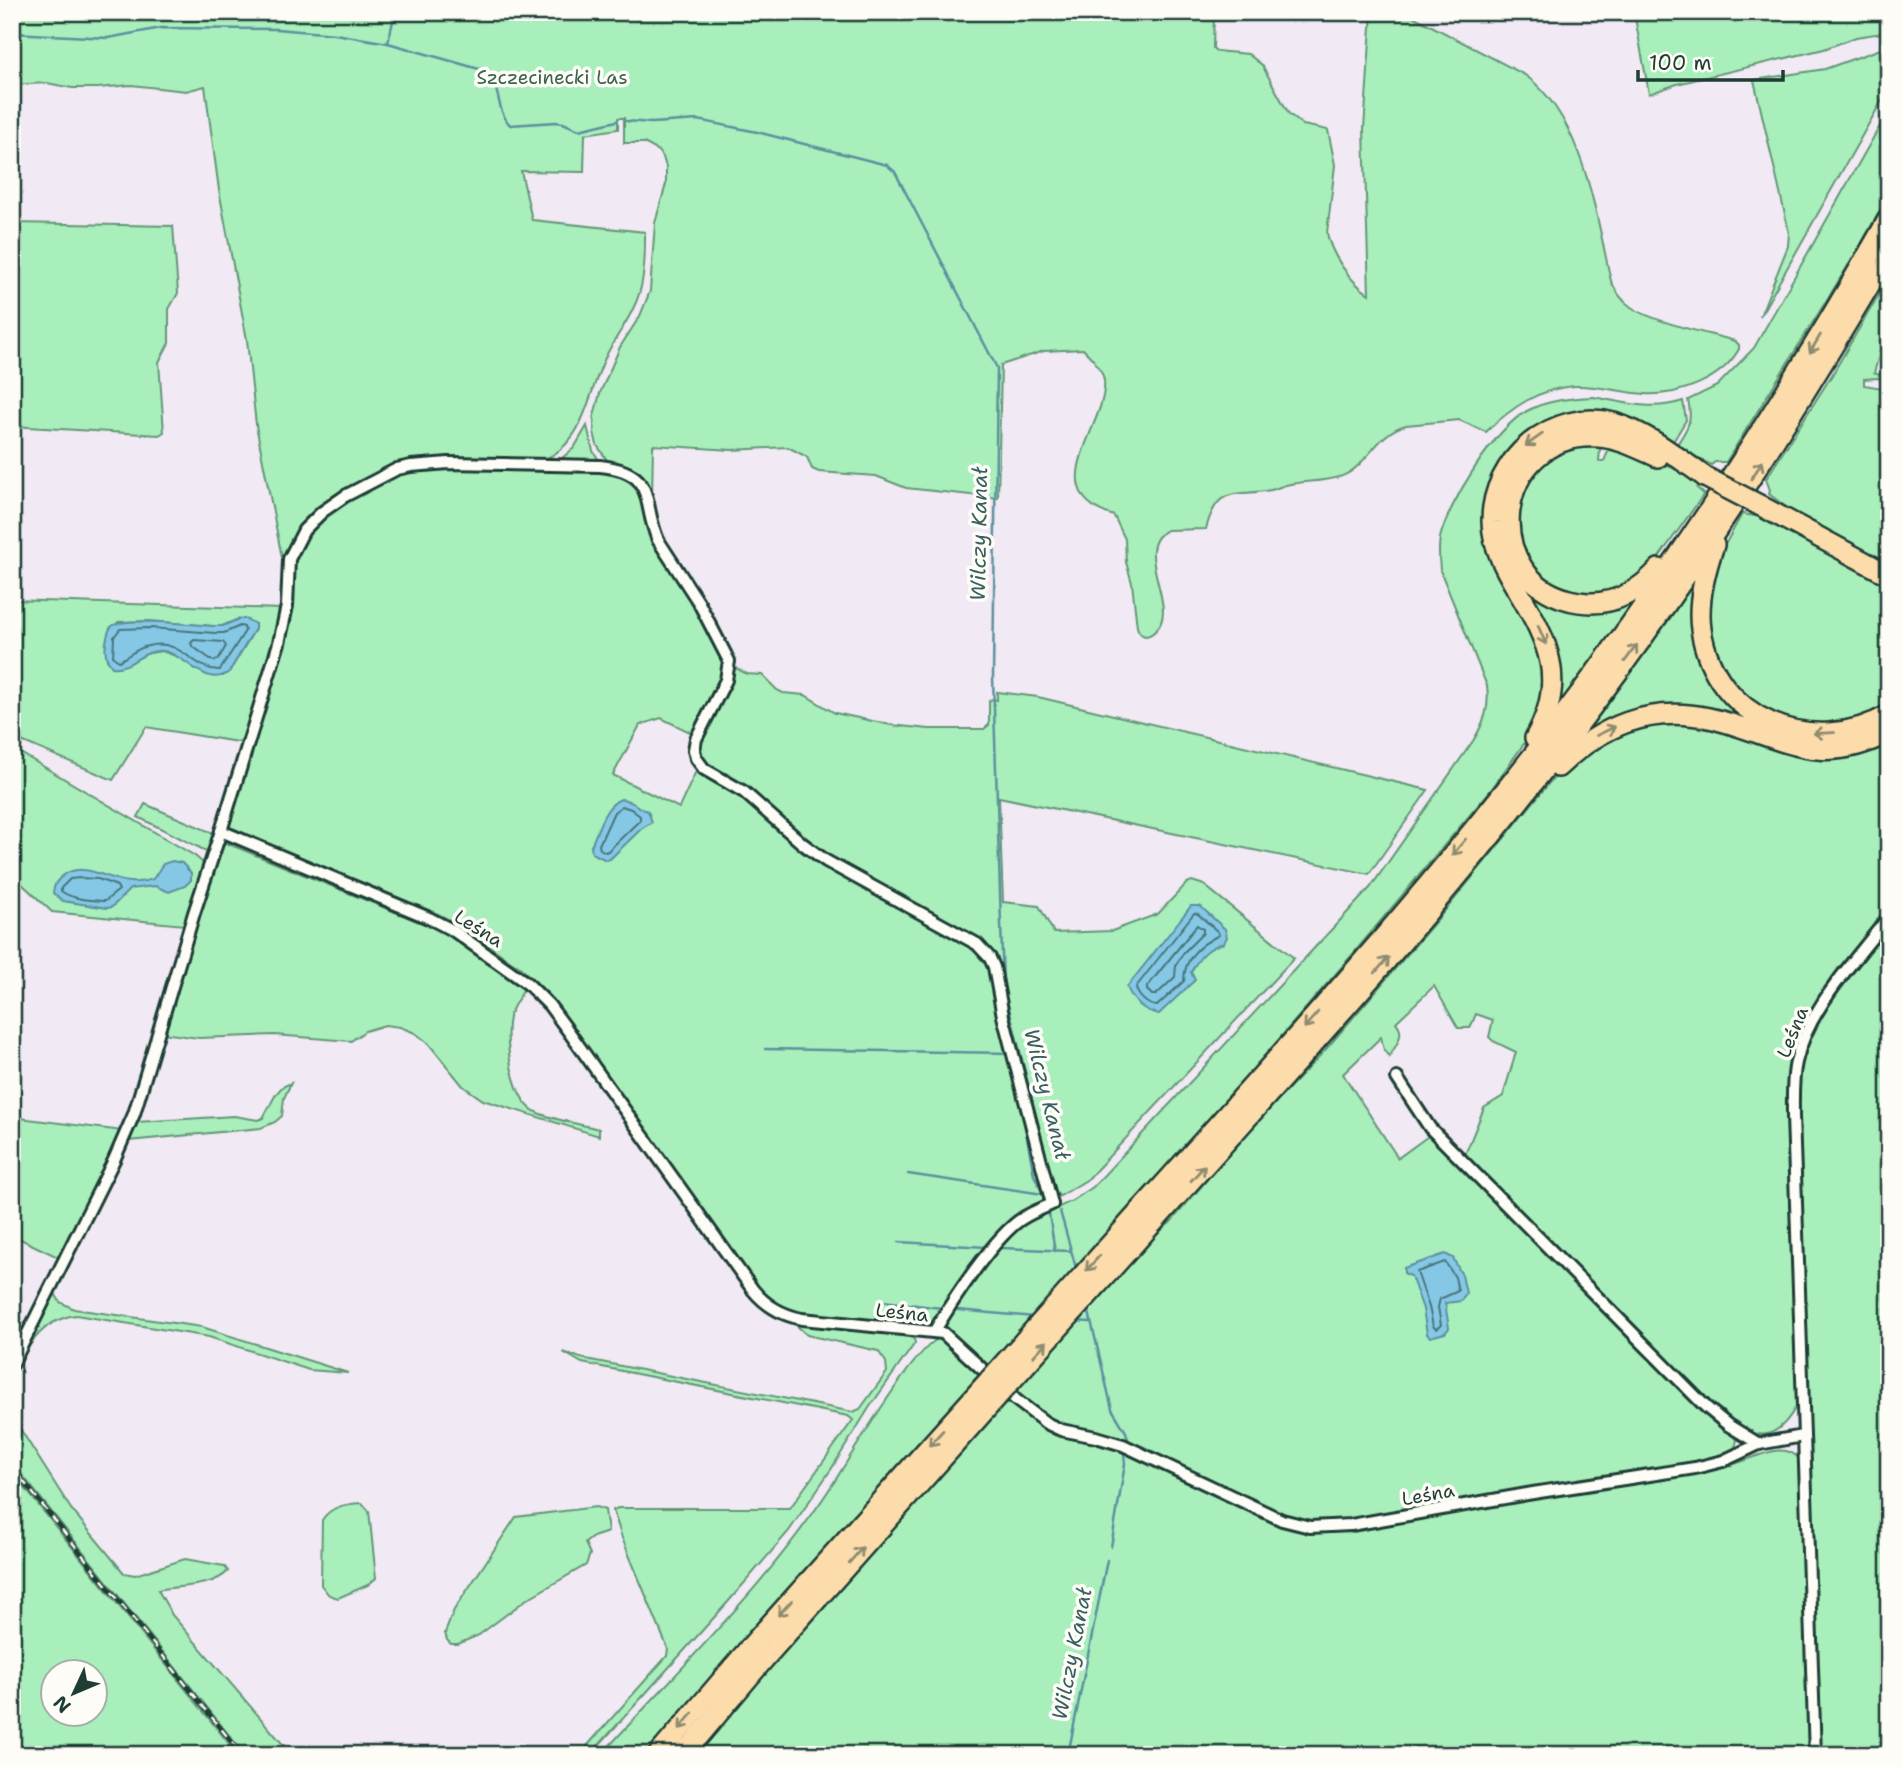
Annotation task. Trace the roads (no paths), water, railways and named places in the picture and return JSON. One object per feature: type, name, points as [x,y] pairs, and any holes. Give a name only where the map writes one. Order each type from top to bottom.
[{"type":"highway","points":[[1509,800],[1698,528],[1794,380],[1889,218]]},
{"type":"highway","points":[[683,1755],[988,1394],[1145,1218],[1382,966],[1509,800],[1629,657],[1720,527],[1808,389],[1889,252]]},
{"type":"highway","points":[[1509,800],[1545,721],[1553,679],[1545,641],[1500,558],[1494,540],[1494,504],[1504,472],[1523,448],[1548,431],[1578,422],[1597,421],[1633,430],[1660,445],[1705,477]]},
{"type":"highway","points":[[1698,528],[1650,579],[1636,590],[1622,598],[1588,603],[1556,595],[1527,573],[1510,539],[1509,504],[1520,476],[1538,456],[1566,440],[1584,437],[1619,441],[1705,477],[1889,575]]},
{"type":"highway","points":[[1720,527],[1704,582],[1700,602],[1700,627],[1712,667],[1743,706],[1780,727],[1819,734],[1860,728],[1889,715]]},
{"type":"highway","points":[[1509,800],[1607,729],[1637,719],[1673,715],[1709,718],[1788,745],[1810,748],[1834,749],[1851,746],[1889,732]]},
{"type":"highway","points":[[658,1755],[758,1638],[988,1394]]},
{"type":"street","points":[[12,1365],[125,1137],[140,1096],[284,625],[288,606],[289,559],[304,530],[321,512],[366,484],[397,469],[449,463],[600,466],[631,475],[647,494],[653,529],[658,540],[699,603],[729,661],[726,680],[696,739],[696,758],[704,769],[744,792],[826,861],[977,944],[990,958],[1052,1204],[1021,1219],[1003,1236],[953,1301],[933,1332]]},
{"type":"street","name":"Leśna","points":[[221,831],[429,918],[464,938],[528,984],[549,1004],[744,1279],[771,1308],[802,1320],[943,1333],[1016,1400],[1046,1423],[1061,1430],[1123,1445],[1256,1509],[1300,1526],[1337,1527],[1668,1473],[1723,1461],[1759,1444],[1803,1436]]},
{"type":"street","name":"Leśna","points":[[1815,1755],[1793,1116],[1794,1071],[1805,1035],[1818,1010],[1889,916]]},
{"type":"street","points":[[1397,1078],[1430,1128],[1706,1407],[1736,1432],[1759,1444]]},
{"type":"water","points":[[239,619],[255,624],[255,629],[229,672],[221,676],[204,674],[164,651],[150,653],[119,667],[112,667],[106,656],[108,632],[118,624],[144,622],[223,626]]},
{"type":"water","points":[[621,799],[648,811],[652,822],[606,860],[592,853],[591,846],[606,813]]},
{"type":"water","points":[[172,861],[182,863],[191,873],[191,880],[185,886],[169,892],[155,886],[130,889],[112,907],[107,908],[63,901],[53,893],[60,878],[68,872],[86,870],[122,881],[139,882],[153,879],[163,864]]},
{"type":"water","points":[[1191,906],[1200,906],[1225,929],[1227,937],[1224,943],[1213,947],[1201,957],[1191,972],[1195,980],[1159,1014],[1148,1011],[1132,997],[1127,987]]},
{"type":"water","points":[[1445,1254],[1453,1258],[1462,1275],[1466,1293],[1461,1301],[1445,1303],[1449,1328],[1445,1333],[1430,1337],[1411,1276],[1404,1273],[1404,1268]]},
{"type":"waterway","points":[[388,43],[395,12]]},
{"type":"waterway","name":"Wilczy Kanał","points":[[12,33],[108,38],[161,28],[276,29],[335,34],[388,43],[486,71],[494,84],[505,119],[510,125],[556,122],[579,130],[617,121]]},
{"type":"waterway","name":"Wilczy Kanał","points":[[626,121],[652,123],[698,120],[887,165],[895,172],[997,368],[993,677],[1003,985],[1055,1191]]},
{"type":"waterway","points":[[765,1049],[1010,1053]]},
{"type":"waterway","points":[[1020,1100],[1034,1175],[1043,1194]]},
{"type":"waterway","points":[[908,1174],[1043,1194]]},
{"type":"waterway","name":"Wilczy Kanał","points":[[1060,1211],[1076,1268]]},
{"type":"waterway","points":[[1049,1214],[1055,1251]]},
{"type":"waterway","points":[[899,1242],[986,1247]]},
{"type":"waterway","points":[[1002,1248],[1070,1251]]},
{"type":"waterway","points":[[883,1301],[941,1308]]},
{"type":"waterway","name":"Wilczy Kanał","points":[[1088,1308],[1112,1409],[1128,1439]]},
{"type":"waterway","points":[[958,1310],[1034,1317]]},
{"type":"waterway","points":[[1076,1321],[1090,1322]]},
{"type":"waterway","name":"Wilczy Kanał","points":[[1111,1547],[1125,1464],[1124,1454]]},
{"type":"waterway","name":"Wilczy Kanał","points":[[1068,1755],[1107,1560]]},
{"type":"railway","points":[[12,1467],[242,1755]]},
{"type":"park label","name":"Szczecinecki Las","points":[[552,77]]}]
